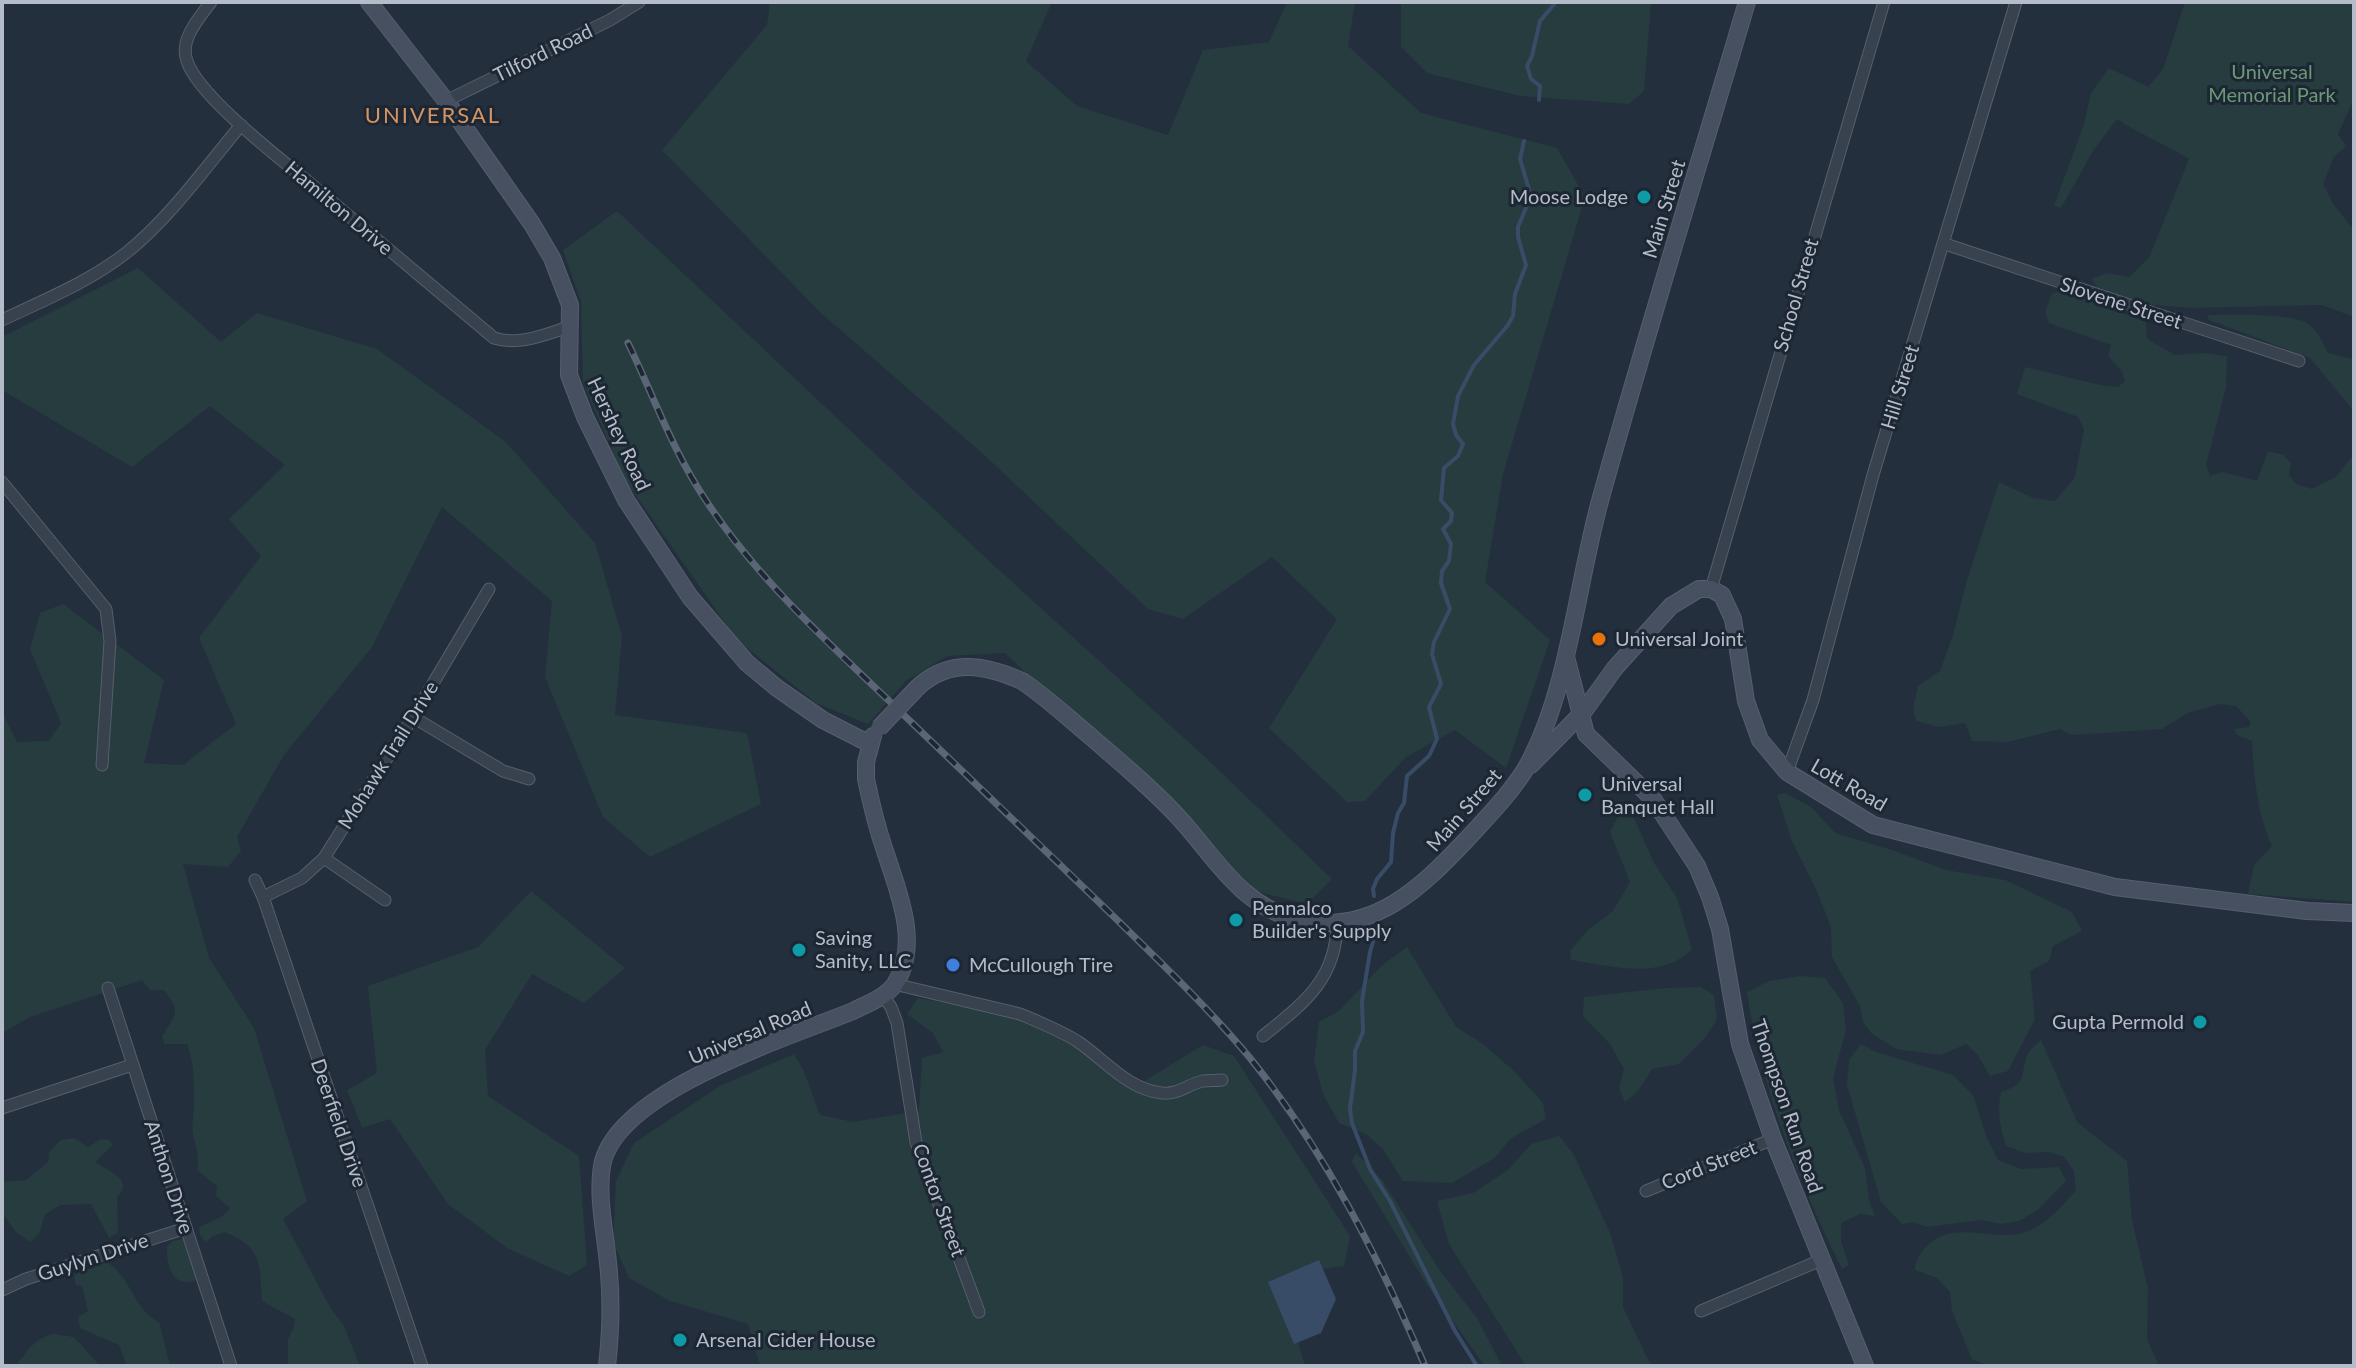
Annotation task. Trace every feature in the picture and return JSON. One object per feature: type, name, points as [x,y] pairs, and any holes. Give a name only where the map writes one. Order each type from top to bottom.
[{"type":"street","name":"Hamilton Drive","points":[[211,2],[188,39],[184,50],[187,63],[194,75],[241,125],[494,338],[509,342],[527,340],[569,327]]},
{"type":"street","name":"Hershey Road","points":[[369,2],[446,101],[532,224],[552,258],[570,305],[569,375],[591,431],[626,500],[690,597],[747,663],[777,688],[823,720],[870,744]]},
{"type":"street","name":"Tilford Road","points":[[446,101],[610,20],[639,2]]},
{"type":"street","name":"Main Street","points":[[870,744],[879,728],[919,686],[938,673],[972,665],[1001,672],[1022,681],[1129,769],[1182,821],[1213,861],[1242,891],[1268,908],[1295,919],[1351,922],[1385,910],[1409,896],[1470,836],[1525,770],[1545,725],[1565,656],[1599,504],[1747,2]]},
{"type":"street","name":"School Street","points":[[1711,589],[1884,2]]},
{"type":"street","name":"Hill Street","points":[[1787,772],[1813,700],[1873,475],[2016,2]]},
{"type":"street","points":[[2,320],[67,290],[125,254],[155,227],[241,125]]},
{"type":"street","name":"Slovene Street","points":[[1945,244],[2299,361]]},
{"type":"street","points":[[2,482],[106,609],[110,641],[102,765]]},
{"type":"street","name":"Mohawk Trail Drive","points":[[263,897],[302,878],[324,858],[489,589]]},
{"type":"street","points":[[1525,770],[1579,716],[1615,668],[1671,606],[1699,589],[1711,589]]},
{"type":"street","name":"Lott Road","points":[[1711,589],[1722,595],[1733,619],[1746,701],[1760,740],[1787,772],[1873,825],[2115,887],[2307,911],[2354,913]]},
{"type":"street","name":"Thompson Run Road","points":[[1565,656],[1586,734],[1653,799],[1697,866],[1720,929],[1740,1044],[1773,1139],[1865,1366]]},
{"type":"street","points":[[413,717],[503,771],[529,779]]},
{"type":"street","points":[[870,744],[866,779],[907,935],[907,948],[888,990],[1020,1014],[1077,1042],[1137,1086],[1152,1091],[1164,1094],[1180,1092],[1201,1081],[1222,1080]]},
{"type":"street","points":[[324,858],[385,900]]},
{"type":"street","name":"Deerfield Drive","points":[[255,880],[422,1366]]},
{"type":"street","points":[[1263,1036],[1321,984],[1330,969],[1335,950],[1337,922]]},
{"type":"street","name":"Anthon Drive","points":[[108,988],[231,1366]]},
{"type":"street","name":"Contor Street","points":[[888,990],[897,1023],[916,1142],[979,1312]]},
{"type":"street","name":"Universal Road","points":[[607,1366],[611,1290],[603,1222],[602,1164],[622,1126],[643,1107],[707,1071],[853,1011],[888,990]]},
{"type":"street","points":[[2,1108],[132,1065]]},
{"type":"street","name":"Cord Street","points":[[1646,1191],[1773,1139]]},
{"type":"street","name":"Guylyn Drive","points":[[2,1290],[26,1279],[186,1228]]},
{"type":"street","points":[[1701,1311],[1821,1260]]},
{"type":"green space","points":[[770,2],[1052,2],[1026,61],[1077,106],[1168,135],[1203,50],[1269,42],[1287,2],[1355,2],[1348,46],[1421,113],[1557,148],[1585,197],[1503,474],[1485,582],[1550,640],[1506,768],[1455,730],[1406,757],[1365,801],[1347,802],[1269,728],[1337,619],[1272,557],[1183,619],[1148,609],[982,453],[821,313],[662,150],[767,25]]},
{"type":"green space","points":[[1401,2],[1651,2],[1644,91],[1629,104],[1520,96],[1427,73],[1401,47]]},
{"type":"green space","name":"Universal Memorial Park","points":[[2185,2],[2354,2],[2354,99],[2338,134],[2346,146],[2334,157],[2323,184],[2334,205],[2354,230],[2354,317],[2322,305],[2190,308],[2145,304],[2097,287],[2092,279],[2106,273],[2129,277],[2149,258],[2189,159],[2117,119],[2093,151],[2061,208],[2054,206],[2084,124],[2091,93],[2109,68],[2148,87],[2163,69]]},
{"type":"green space","points":[[617,211],[989,561],[1205,757],[1332,879],[1307,904],[1255,891],[1005,653],[947,656],[906,681],[868,724],[816,703],[737,640],[625,480],[583,383],[581,302],[563,250]]},
{"type":"green space","points":[[138,268],[221,342],[257,313],[377,349],[506,442],[595,543],[622,636],[615,715],[747,733],[761,804],[650,857],[603,817],[545,677],[552,601],[442,507],[372,647],[284,755],[237,837],[241,851],[228,867],[183,864],[209,958],[254,1028],[307,1201],[283,1219],[331,1309],[343,1324],[360,1366],[288,1366],[288,1339],[295,1319],[262,1301],[259,1267],[253,1251],[224,1232],[211,1237],[206,1243],[200,1235],[199,1227],[223,1216],[230,1208],[216,1196],[217,1186],[197,1170],[191,1058],[187,1044],[165,1044],[162,1037],[175,1014],[164,990],[150,990],[142,980],[30,1017],[2,1033],[2,712],[17,742],[49,741],[61,723],[30,649],[40,613],[63,604],[164,680],[144,763],[183,765],[236,724],[199,638],[261,556],[229,519],[285,465],[210,406],[132,467],[2,390],[2,337]]},
{"type":"green space","points":[[2064,291],[2146,322],[2147,339],[2175,355],[2204,353],[2227,356],[2226,387],[2206,465],[2210,476],[2223,472],[2257,481],[2268,451],[2284,455],[2291,464],[2289,475],[2296,484],[2312,489],[2336,477],[2354,454],[2354,902],[2248,894],[2254,865],[2272,846],[2255,782],[2252,741],[2237,735],[2234,729],[2249,727],[2251,722],[2236,706],[2220,704],[2188,713],[2162,729],[2072,735],[2060,729],[2008,742],[1972,741],[1965,723],[1939,727],[1916,721],[1913,709],[1918,686],[1940,671],[1999,482],[2033,498],[2055,501],[2075,477],[2084,429],[2078,417],[2017,394],[2025,367],[2105,386],[2118,387],[2125,381],[2121,370],[2108,356],[2111,345],[2049,323],[2045,312],[2052,293]]},
{"type":"green space","points":[[2207,315],[2271,316],[2305,322],[2319,336],[2328,353],[2352,359],[2354,355],[2354,411],[2310,358],[2209,320]]},
{"type":"green space","points":[[1785,793],[1811,807],[1835,833],[1946,870],[2005,880],[2072,912],[2082,931],[2053,946],[2049,961],[2030,971],[2035,1019],[2008,1071],[1990,1076],[1977,1054],[1966,1044],[1941,1055],[1896,1049],[1871,1033],[1863,1022],[1860,1006],[1832,957],[1831,927],[1792,841],[1777,795]]},
{"type":"green space","points":[[1618,817],[1634,818],[1654,863],[1677,898],[1692,949],[1666,965],[1634,969],[1571,960],[1570,951],[1588,930],[1613,911],[1630,882],[1610,832]]},
{"type":"green space","points":[[531,891],[625,968],[584,1003],[532,974],[485,1050],[488,1096],[579,1156],[587,1265],[569,1276],[507,1248],[448,1204],[390,1119],[362,1128],[347,1090],[377,1073],[368,986],[478,947]]},
{"type":"green space","points":[[1407,947],[1456,1027],[1483,1044],[1515,1072],[1543,1103],[1546,1119],[1510,1139],[1495,1158],[1452,1183],[1403,1181],[1383,1149],[1366,1134],[1339,1123],[1323,1094],[1314,1061],[1319,1022],[1339,1011],[1381,966]]},
{"type":"green space","points":[[1801,976],[1825,978],[1843,1003],[1846,1030],[1833,1078],[1839,1110],[1865,1168],[1869,1200],[1875,1216],[1860,1214],[1841,1223],[1841,1241],[1849,1265],[1842,1269],[1811,1203],[1784,1134],[1762,1064],[1747,992],[1769,981]]},
{"type":"green space","points":[[1700,987],[1714,995],[1717,1019],[1705,1038],[1679,1064],[1652,1069],[1638,1091],[1625,1102],[1619,1088],[1624,1069],[1610,1044],[1583,1016],[1584,997]]},
{"type":"green space","points":[[918,998],[1051,1022],[1136,1086],[1203,1045],[1234,1056],[1350,1236],[1344,1266],[1302,1272],[1282,1288],[1305,1366],[763,1366],[759,1362],[748,1324],[670,1301],[629,1278],[613,1242],[616,1181],[634,1143],[720,1086],[794,1054],[820,1115],[853,1122],[919,1111],[922,1058],[943,1052],[933,1033],[907,1014]]},
{"type":"green space","points":[[2041,1040],[2077,1122],[2127,1161],[2132,1220],[2148,1289],[2147,1339],[2159,1366],[1990,1366],[1972,1359],[1952,1311],[1950,1292],[1937,1278],[1915,1270],[1919,1256],[1936,1238],[1963,1232],[2020,1234],[2045,1222],[2076,1191],[2074,1171],[2063,1156],[2048,1152],[2026,1153],[2006,1146],[2002,1132],[1999,1112],[2001,1092],[2019,1082],[2028,1054]]},
{"type":"green space","points":[[1861,1044],[1876,1052],[1953,1075],[1973,1095],[1998,1160],[2021,1169],[2059,1167],[2066,1181],[2038,1210],[2019,1221],[2002,1224],[1981,1220],[1927,1227],[1913,1222],[1902,1224],[1881,1202],[1847,1085],[1849,1060]]},
{"type":"green space","points":[[1559,1136],[1573,1153],[1610,1233],[1623,1277],[1623,1307],[1651,1366],[1526,1366],[1449,1244],[1437,1201],[1473,1193],[1508,1170],[1531,1144]]},
{"type":"green space","points":[[74,1138],[88,1147],[101,1139],[109,1140],[113,1145],[95,1162],[118,1176],[123,1186],[117,1197],[118,1232],[109,1238],[91,1204],[61,1205],[45,1214],[39,1234],[30,1242],[16,1232],[5,1217],[2,1218],[2,1182],[26,1180],[48,1162],[49,1152],[61,1140]]},
{"type":"green space","points":[[1356,1153],[1382,1180],[1440,1271],[1477,1318],[1502,1366],[1485,1366],[1427,1285],[1352,1162]]},
{"type":"green space","points":[[182,1239],[191,1252],[197,1280],[177,1279],[170,1268],[167,1246]]},
{"type":"green space","points":[[107,1262],[116,1269],[144,1310],[159,1322],[170,1366],[127,1366],[119,1345],[80,1328],[78,1317],[88,1311],[82,1286],[76,1285],[74,1275]]},
{"type":"green space","points":[[53,1334],[74,1337],[100,1366],[16,1366],[36,1342]]},
{"type":"water","points":[[1319,1260],[1336,1299],[1321,1333],[1294,1344],[1268,1282]]},
{"type":"waterway","points":[[1539,100],[1540,86],[1531,79],[1527,66],[1540,21],[1556,2]]},
{"type":"waterway","points":[[1374,896],[1377,879],[1391,862],[1393,833],[1404,803],[1407,776],[1429,756],[1437,739],[1429,707],[1441,684],[1432,654],[1434,642],[1450,609],[1441,583],[1451,544],[1443,529],[1451,521],[1452,513],[1441,500],[1444,468],[1458,456],[1463,444],[1453,424],[1458,396],[1474,365],[1513,316],[1515,294],[1526,265],[1518,237],[1518,227],[1531,196],[1520,159],[1524,141]]},
{"type":"waterway","points":[[1375,935],[1362,1001],[1363,1032],[1355,1051],[1350,1109],[1352,1123],[1370,1169],[1390,1201],[1455,1331],[1477,1366]]},
{"type":"railway","points":[[628,343],[695,483],[726,529],[767,580],[1162,964],[1250,1058],[1326,1167],[1369,1245],[1425,1366]]},
{"type":"place","name":"Moose Lodge","points":[[1644,197]]},
{"type":"place","name":"Universal Joint","points":[[1599,639]]},
{"type":"place","name":"Universal Banquet Hall","points":[[1585,795]]},
{"type":"place","name":"Pennalco Builder's Supply","points":[[1236,920]]},
{"type":"place","name":"Saving Sanity, LLC","points":[[799,950]]},
{"type":"place","name":"McCullough Tire","points":[[953,965]]},
{"type":"place","name":"Gupta Permold","points":[[2200,1022]]},
{"type":"place","name":"Arsenal Cider House","points":[[680,1340]]},
{"type":"district","name":"UNIVERSAL","points":[[433,115]]}]
